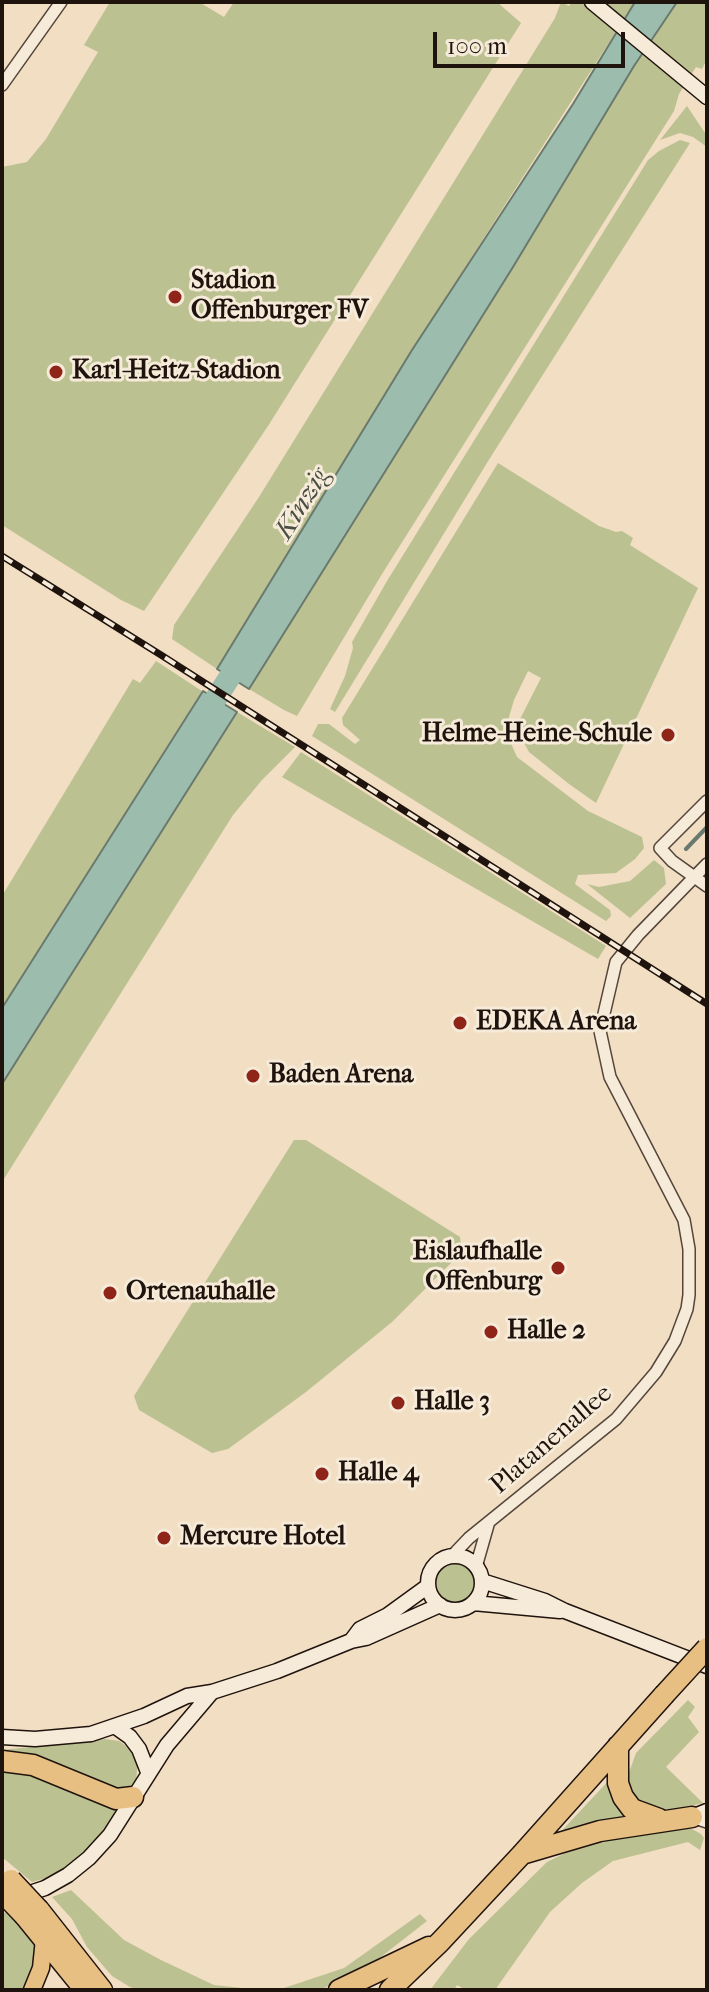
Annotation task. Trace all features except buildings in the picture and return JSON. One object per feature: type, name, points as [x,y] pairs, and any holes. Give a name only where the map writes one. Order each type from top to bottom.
[{"type":"highway","points":[[390,1990],[440,1942],[522,1854],[707,1648]]},
{"type":"highway","points":[[618,1746],[618,1783],[623,1797],[632,1809],[663,1820]]},
{"type":"highway","points":[[2,1761],[33,1765],[116,1799],[133,1797]]},
{"type":"highway","points":[[522,1854],[600,1831],[702,1817]]},
{"type":"highway","points":[[5,1881],[95,1987]]},
{"type":"highway","points":[[31,1912],[44,1939],[95,1987],[116,1990]]},
{"type":"highway","points":[[339,1990],[394,1961],[440,1942]]},
{"type":"highway","points":[[410,1990],[440,1942]]},
{"type":"main road","points":[[592,2],[707,97]]},
{"type":"main road","points":[[565,1611],[473,1603],[456,1610],[440,1605],[432,1597],[428,1586],[432,1569],[440,1561],[460,1557],[479,1574],[707,1666]]},
{"type":"main road","points":[[473,1603],[480,1593],[479,1574]]},
{"type":"main road","points":[[351,1641],[360,1629],[388,1615],[428,1586]]},
{"type":"main road","points":[[2,1747],[35,1739],[91,1734],[116,1727],[187,1696],[212,1692],[366,1638],[440,1605]]},
{"type":"main road","points":[[2,1900],[45,1888],[89,1858],[110,1835],[167,1745],[212,1692]]},
{"type":"main road","points":[[116,1727],[130,1737],[139,1749],[148,1772]]},
{"type":"main road","points":[[2,1737],[35,1739]]},
{"type":"main road","points":[[32,1990],[41,1968],[44,1939]]},
{"type":"street","points":[[2,85],[61,2]]},
{"type":"street","points":[[707,801],[660,848],[672,861],[707,886]]},
{"type":"street","name":"Platanenallee","points":[[451,1557],[469,1538],[616,1419],[656,1372],[675,1341],[687,1309],[689,1249],[684,1220],[610,1077],[600,1031],[616,962],[707,864]]},
{"type":"street","name":"Platanenallee","points":[[479,1574],[488,1524]]},
{"type":"green space","name":"Stadion Offenburger FV","points":[[110,2],[199,2],[224,17],[234,2],[497,2],[521,23],[268,426],[144,611],[121,600],[2,525],[2,167],[27,162],[46,139],[98,52],[84,45]]},
{"type":"green space","points":[[561,2],[569,6],[572,2],[635,2],[412,350],[217,669],[172,639],[174,625],[259,497],[555,18]]},
{"type":"green space","points":[[677,2],[707,2],[707,59],[702,69],[696,67],[679,94],[674,111],[382,574],[297,716],[284,710],[249,689],[513,267],[634,66]]},
{"type":"green space","points":[[687,106],[707,136],[707,147],[693,137],[680,133],[660,140]]},
{"type":"green space","points":[[680,140],[690,143],[490,458],[335,712],[330,709],[345,676],[352,642],[387,581],[648,160]]},
{"type":"green space","points":[[498,463],[599,526],[622,531],[633,538],[630,545],[698,588],[596,803],[529,752],[522,739],[520,719],[541,678],[528,671],[514,700],[505,730],[517,757],[588,811],[642,837],[644,848],[616,873],[578,875],[575,884],[610,910],[611,916],[606,921],[312,736],[318,724],[329,724],[355,744],[360,740],[343,725],[342,718]]},
{"type":"green space","points":[[156,661],[202,691],[2,1007],[2,896],[133,679],[140,683]]},
{"type":"green space","points":[[237,712],[295,747],[233,815],[2,1182],[2,1084]]},
{"type":"green space","points":[[301,752],[606,946],[598,959],[282,777]]},
{"type":"green space","points":[[654,860],[664,868],[666,884],[630,918],[587,884],[599,887],[630,881]]},
{"type":"green space","points":[[294,1140],[306,1140],[460,1237],[462,1252],[392,1322],[306,1392],[228,1449],[212,1453],[139,1410],[134,1396]]},
{"type":"green space","points":[[456,1564],[470,1570],[476,1584],[470,1598],[456,1604],[442,1598],[436,1584],[442,1570]]},
{"type":"green space","points":[[688,1700],[695,1707],[688,1717],[699,1732],[666,1767],[703,1803],[674,1810],[653,1808],[637,1802],[629,1792],[627,1778],[636,1753]]},
{"type":"green space","points":[[105,1739],[119,1741],[129,1748],[138,1761],[136,1781],[121,1793],[2,1756],[2,1750]]},
{"type":"green space","points":[[2,1769],[28,1769],[121,1808],[101,1836],[73,1862],[50,1877],[32,1882],[2,1857]]},
{"type":"green space","points":[[612,1777],[639,1816],[554,1839]]},
{"type":"green space","points":[[678,1828],[692,1829],[701,1834],[704,1838],[700,1850],[688,1842],[613,1861],[582,1883],[550,1912],[495,1990],[466,1990],[457,1985],[454,1990],[430,1990],[469,1939],[547,1862],[588,1842]]},
{"type":"green space","points":[[71,1890],[124,1940],[161,1960],[214,1985],[261,1990],[140,1990],[130,1987],[112,1976],[87,1947],[72,1919],[52,1897]]},
{"type":"green space","points":[[11,1912],[36,1948],[31,1979],[23,1990],[2,1990],[2,1913]]},
{"type":"green space","points":[[420,1914],[427,1921],[368,1967],[320,1990],[278,1990],[344,1968]]},
{"type":"shaded area","points":[[635,2],[677,2],[634,66],[513,267],[249,689],[217,669],[412,350],[573,104]]},
{"type":"shaded area","points":[[203,691],[237,712],[2,1084],[2,1008]]},
{"type":"waterway","name":"Kinzig","points":[[201,722],[245,653]]},
{"type":"waterway","points":[[686,849],[707,827]]},
{"type":"railway","points":[[2,556],[707,1004]]},
{"type":"place","name":"Stadion Offenburger FV","points":[[175,297]]},
{"type":"place","name":"Karl-Heitz-Stadion","points":[[56,372]]},
{"type":"place","name":"Helme-Heine-Schule","points":[[668,735]]},
{"type":"place","name":"EDEKA Arena","points":[[460,1023]]},
{"type":"place","name":"Baden Arena","points":[[253,1076]]},
{"type":"place","name":"Eislaufhalle Offenburg","points":[[558,1268]]},
{"type":"place","name":"Ortenauhalle","points":[[110,1293]]},
{"type":"place","name":"Halle 2","points":[[491,1332]]},
{"type":"place","name":"Halle 3","points":[[398,1403]]},
{"type":"place","name":"Halle 4","points":[[322,1474]]},
{"type":"place","name":"Mercure Hotel","points":[[164,1538]]}]
